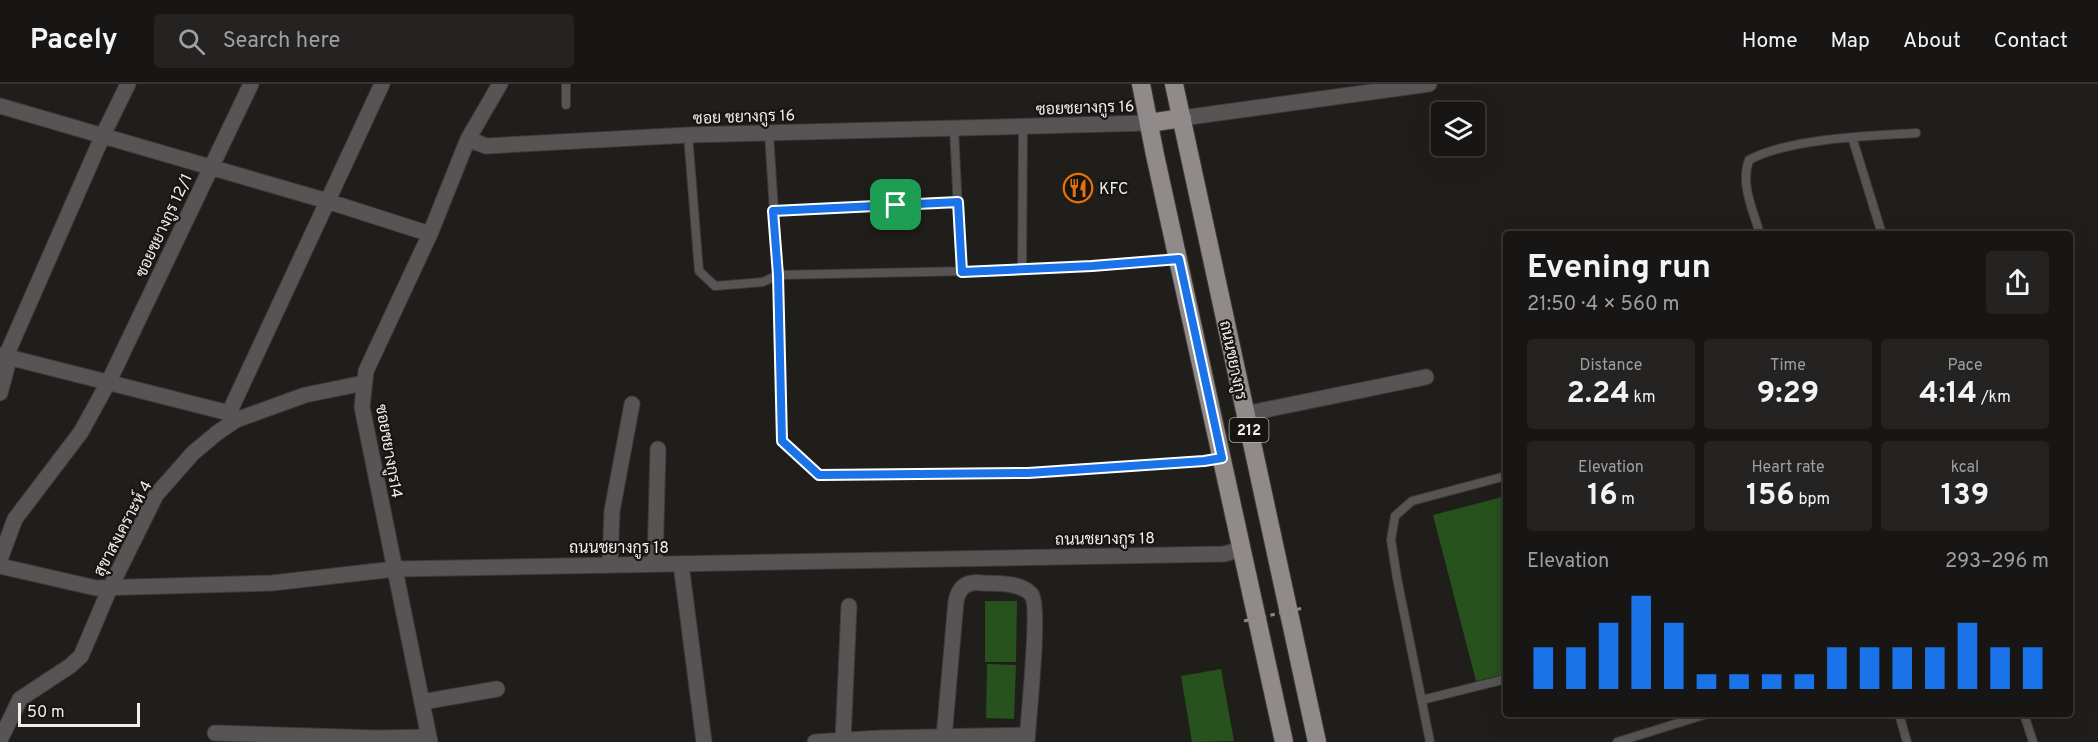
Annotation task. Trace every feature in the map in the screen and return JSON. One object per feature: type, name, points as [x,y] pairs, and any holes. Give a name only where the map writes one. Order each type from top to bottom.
[{"type":"main road","name":"ถนนชยางกูร","points":[[1141,84],[1284,742]]},
{"type":"main road","name":"ถนนชยางกูร","points":[[1174,84],[1317,742]]},
{"type":"main road","points":[[1149,123],[1182,118]]},
{"type":"street","points":[[0,393],[8,367],[3,356],[128,84]]},
{"type":"street","name":"ซอยชยางกูร 12/1","points":[[0,559],[15,519],[81,432],[109,381],[251,84]]},
{"type":"street","points":[[3,356],[229,413],[382,84]]},
{"type":"street","name":"ซอยชยางกูร14","points":[[429,739],[362,407],[364,383],[366,371],[430,234],[468,139],[500,84]]},
{"type":"street","points":[[1182,118],[1429,84]]},
{"type":"street","points":[[0,106],[327,201],[430,234]]},
{"type":"street","name":"ซอยชยางกูร 16","points":[[1023,127],[1149,123]]},
{"type":"street","name":"ซอย ชยางกูร 16","points":[[468,139],[486,146],[688,135],[1023,127]]},
{"type":"street","points":[[1245,414],[1426,377]]},
{"type":"street","name":"สุขาสงเคราะห์ 4","points":[[0,740],[20,699],[70,666],[81,656],[110,588],[156,495],[193,453],[236,420],[305,395],[364,383]]},
{"type":"street","points":[[610,564],[612,511],[632,404]]},
{"type":"street","points":[[655,564],[658,449]]},
{"type":"street","name":"ถนนชยางกูร 18","points":[[0,566],[96,588],[110,588],[272,583],[395,569],[1224,554],[1242,549]]},
{"type":"street","points":[[681,564],[704,742]]},
{"type":"street","points":[[815,742],[944,737],[1027,739],[1035,605],[1032,595],[1020,587],[975,582],[966,584],[958,591],[944,737]]},
{"type":"street","points":[[843,740],[849,606]]},
{"type":"street","points":[[422,702],[497,689]]},
{"type":"street","points":[[215,733],[288,739],[429,739]]},
{"type":"lane","points":[[566,84],[566,105]]},
{"type":"lane","points":[[1022,270],[1023,127]]},
{"type":"lane","points":[[954,128],[962,272]]},
{"type":"lane","points":[[769,133],[778,275],[782,441],[819,475],[1028,473],[1222,458]]},
{"type":"lane","points":[[1760,231],[1746,186],[1745,177],[1749,160],[1760,154],[1802,144],[1852,137],[1916,133]]},
{"type":"lane","points":[[688,135],[699,271],[715,286],[763,282],[778,275],[1022,270],[1179,259]]},
{"type":"lane","points":[[1852,137],[1881,231]]},
{"type":"lane","points":[[773,211],[958,202]]},
{"type":"lane","points":[[1430,742],[1395,568],[1391,540],[1395,516],[1412,501],[1503,477]]},
{"type":"lane","points":[[1422,700],[1503,680]]},
{"type":"lane","points":[[1617,742],[1697,717]]},
{"type":"lane","points":[[1900,717],[1907,742]]},
{"type":"lane","points":[[2025,717],[2033,742]]},
{"type":"path","points":[[1244,621],[1302,608]]},
{"type":"green space","points":[[1503,497],[1503,675],[1476,681],[1433,515]]},
{"type":"green space","points":[[985,601],[1017,601],[1016,662],[985,662]]},
{"type":"green space","points":[[987,664],[1016,665],[1014,719],[986,718]]},
{"type":"green space","points":[[1221,669],[1234,741],[1192,742],[1181,676]]},
{"type":"place","name":"KFC","points":[[1078,188]]},
{"type":"route","points":[[958,202],[962,272],[1179,259],[1222,458],[1028,473],[819,475],[782,441],[778,275],[773,211],[896,205],[958,202]]}]
